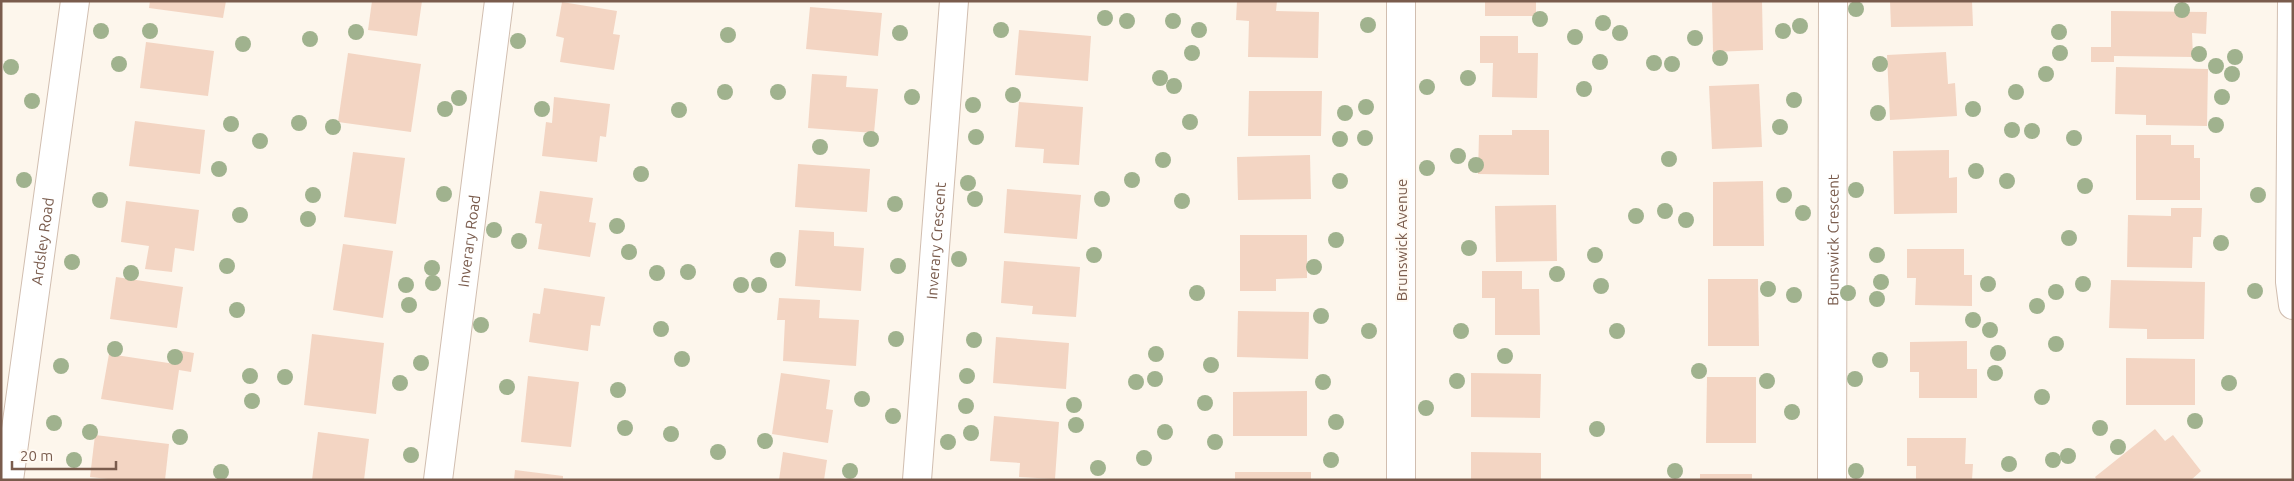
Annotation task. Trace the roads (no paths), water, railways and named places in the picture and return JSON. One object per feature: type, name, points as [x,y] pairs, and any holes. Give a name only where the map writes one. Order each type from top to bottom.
[{"type":"street","name":"Ardsley Road","points":[[9,480],[75,1]]},
{"type":"street","name":"Inverary Road","points":[[438,480],[499,1]]},
{"type":"street","name":"Inverary Crescent","points":[[917,480],[954,1]]},
{"type":"street","name":"Brunswick Avenue","points":[[1400,1],[1400,480]]},
{"type":"street","name":"Brunswick Crescent","points":[[1832,480],[1833,1]]},
{"type":"street","points":[[2292,1],[2290,282],[2293,305]]}]
